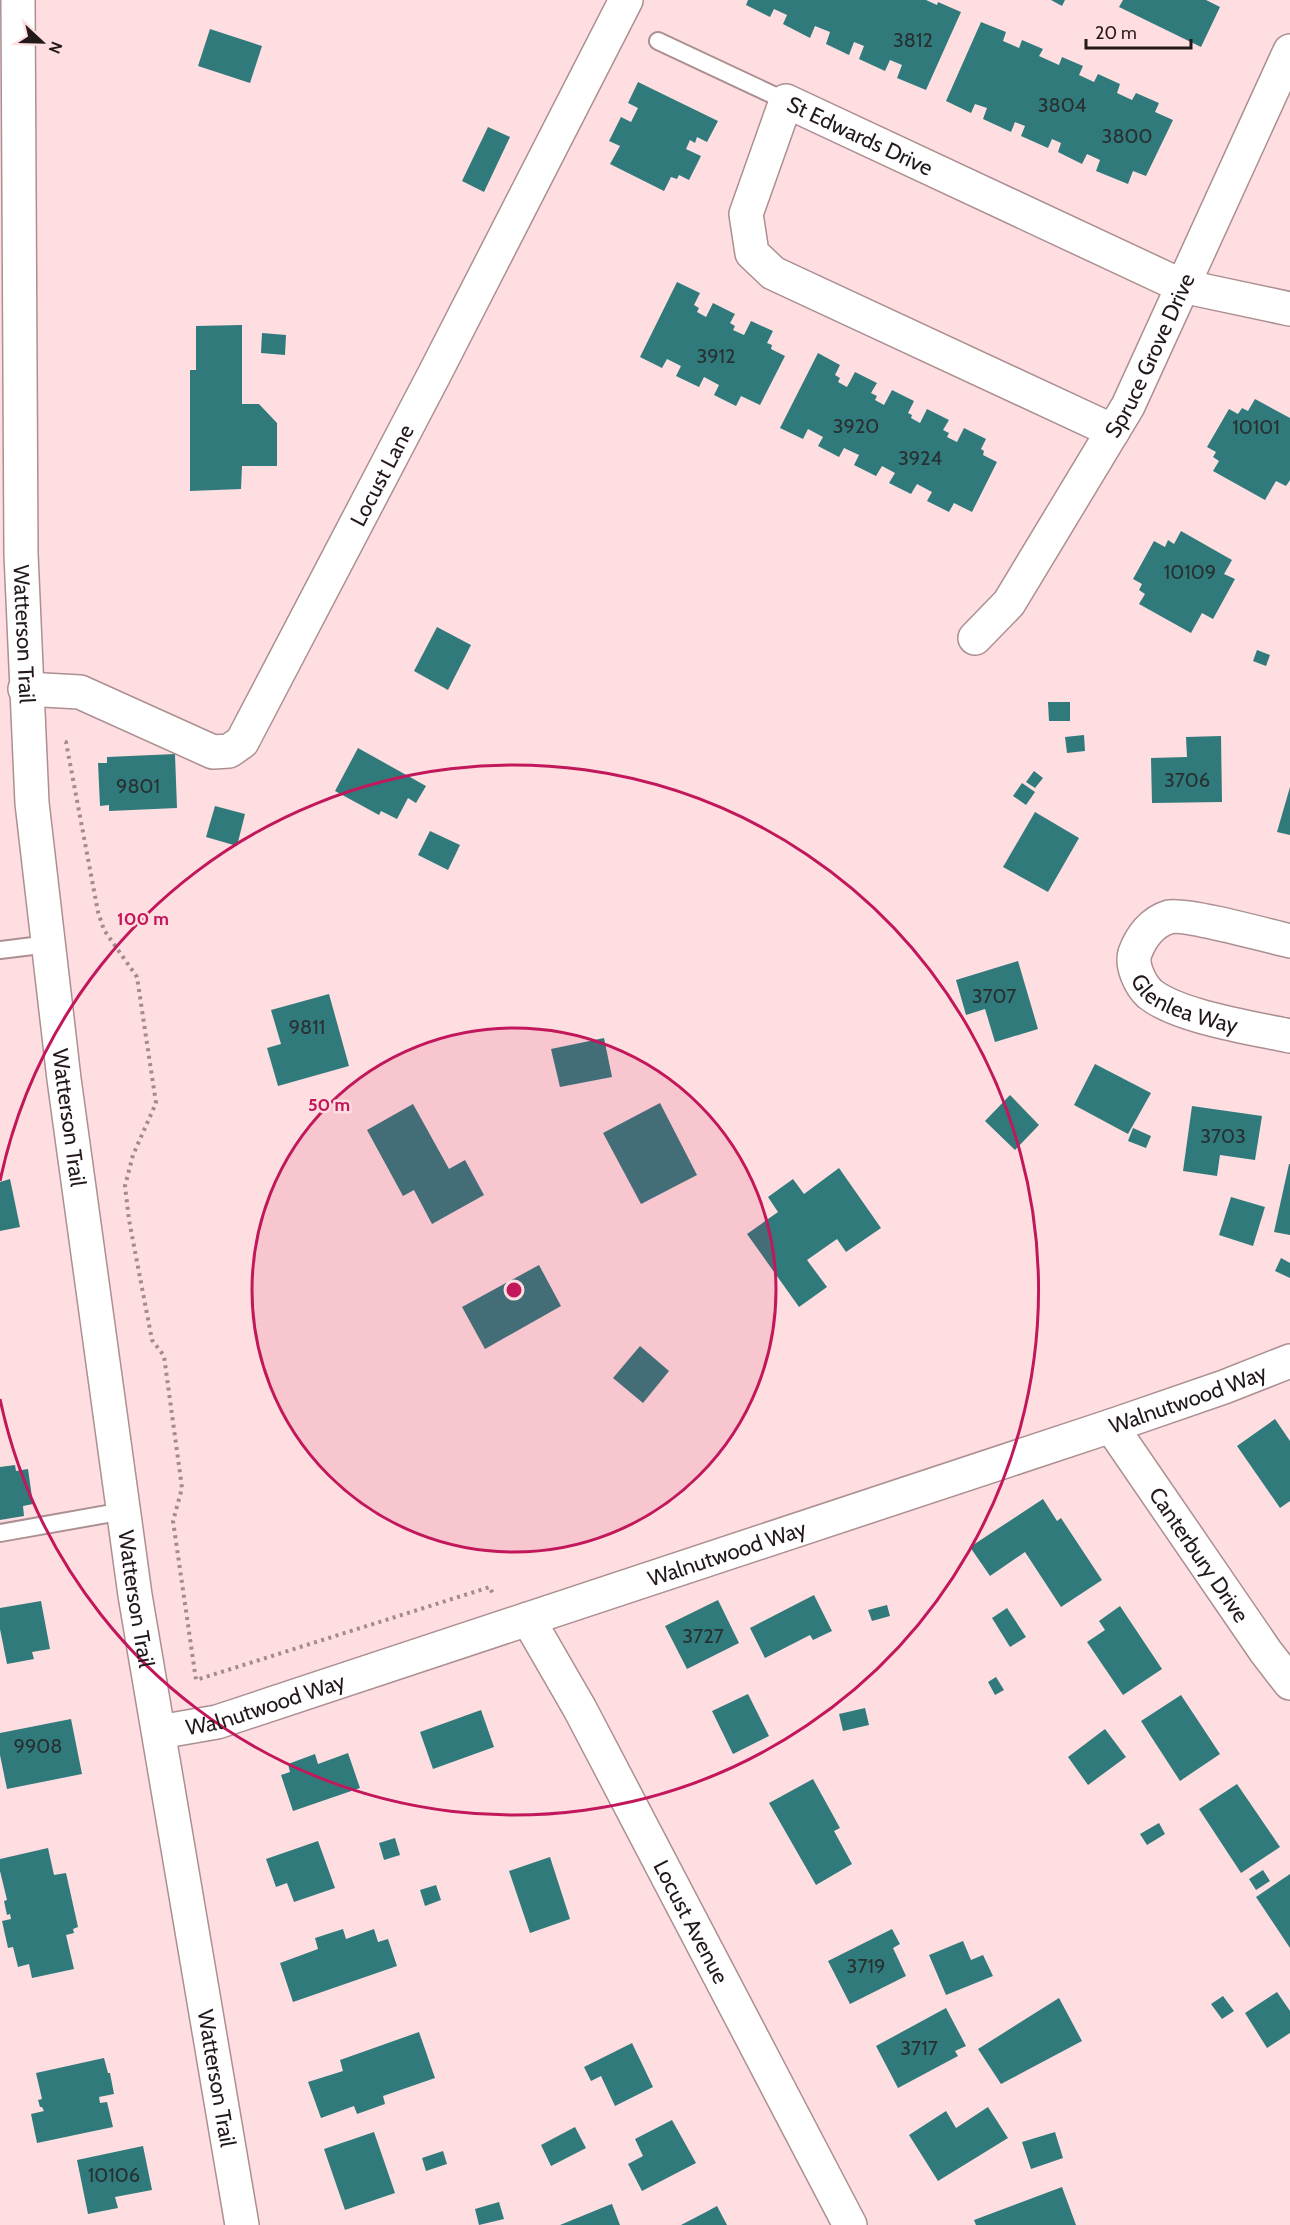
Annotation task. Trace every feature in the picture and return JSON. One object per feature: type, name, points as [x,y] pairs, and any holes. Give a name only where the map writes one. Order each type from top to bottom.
[{"type":"street","name":"Watterson Trail","points":[[18,0],[21,554],[17,695],[28,747],[32,803],[64,1078],[124,1511],[242,2225]]},
{"type":"street","name":"Locust Lane","points":[[17,695],[80,692],[213,752],[229,751],[242,742],[440,364],[626,0]]},
{"type":"street","name":"Spruce Grove Drive","points":[[975,638],[1009,603],[1128,406],[1290,51]]},
{"type":"street","name":"St Edwards Drive","points":[[1113,431],[772,273],[753,253],[746,214],[786,101],[1182,286],[1290,309]]},
{"type":"street","name":"Glenlea Way","points":[[1290,941],[1198,920],[1169,917],[1145,932],[1134,955],[1138,977],[1149,993],[1169,1004],[1211,1019],[1290,1036]]},
{"type":"street","name":"Walnutwood Way","points":[[159,1732],[217,1722],[1111,1426],[1224,1387],[1290,1361]]},
{"type":"street","name":"Canterbury Drive","points":[[1111,1426],[1266,1652],[1290,1683]]},
{"type":"street","name":"Locust Avenue","points":[[515,1624],[580,1709],[850,2225]]},
{"type":"lane","points":[[658,40],[786,101]]},
{"type":"lane","points":[[0,950],[48,944]]},
{"type":"lane","points":[[0,1533],[124,1511]]},
{"type":"path","points":[[28,747],[66,742],[98,912],[104,930],[137,977],[156,1103],[133,1155],[125,1186],[129,1220],[152,1340],[164,1356],[182,1488],[173,1521],[196,1680],[490,1587],[515,1624]]},
{"type":"building","points":[[748,0],[926,0],[937,5],[938,2],[961,12],[926,90],[897,78],[902,65],[890,60],[885,71],[859,59],[864,46],[854,42],[849,55],[826,44],[830,32],[815,26],[810,38],[783,24],[787,15],[774,9],[770,17],[746,5]]},
{"type":"building","points":[[1051,0],[1065,0],[1062,6]]},
{"type":"building","points":[[1123,0],[1206,0],[1220,7],[1201,47],[1119,7]]},
{"type":"building","points":[[981,22],[1006,32],[1003,41],[1019,48],[1022,40],[1043,49],[1039,56],[1059,65],[1062,57],[1083,66],[1079,75],[1094,82],[1098,74],[1120,84],[1117,93],[1132,100],[1136,93],[1159,103],[1155,112],[1173,120],[1146,176],[1133,171],[1128,184],[1096,171],[1100,160],[1087,154],[1082,164],[1058,152],[1061,143],[1052,139],[1048,148],[1021,136],[1025,126],[1015,122],[1011,132],[983,119],[987,108],[975,104],[971,113],[946,101]]},
{"type":"building","points":[[210,29],[262,46],[250,83],[198,66]]},
{"type":"building","points":[[638,82],[718,121],[707,142],[697,137],[695,143],[690,140],[686,149],[701,156],[689,180],[679,175],[677,179],[671,177],[664,191],[610,164],[620,146],[609,141],[621,117],[631,122],[638,108],[628,103]]},
{"type":"building","points":[[488,127],[510,137],[484,192],[462,181]]},
{"type":"building","points":[[677,282],[700,293],[694,305],[699,308],[697,312],[706,317],[713,303],[735,314],[730,323],[735,326],[733,330],[744,335],[751,321],[773,331],[767,343],[772,345],[771,349],[785,356],[760,405],[741,396],[736,406],[714,395],[719,385],[704,377],[699,387],[676,376],[681,366],[667,359],[662,368],[640,357]]},
{"type":"building","points":[[242,325],[242,404],[259,404],[277,423],[277,466],[242,466],[241,489],[190,491],[190,370],[196,370],[196,326]]},
{"type":"building","points":[[262,333],[286,335],[285,355],[261,353]]},
{"type":"building","points":[[818,353],[840,365],[835,375],[840,378],[838,382],[847,387],[855,372],[877,383],[871,393],[877,396],[875,400],[884,405],[892,390],[914,401],[908,413],[912,415],[911,418],[920,423],[927,409],[949,420],[943,430],[949,433],[947,437],[957,442],[964,428],[986,439],[981,449],[984,451],[983,455],[997,462],[972,512],[954,503],[949,512],[927,501],[932,492],[917,484],[911,494],[889,483],[895,473],[882,466],[876,476],[854,465],[859,455],[844,448],[839,457],[818,446],[823,437],[808,429],[803,439],[780,428]]},
{"type":"building","points":[[1255,399],[1290,418],[1290,480],[1286,486],[1276,481],[1265,500],[1213,471],[1219,461],[1213,457],[1216,452],[1207,447],[1229,409],[1238,414],[1242,408],[1248,411]]},
{"type":"building","points":[[1181,531],[1232,560],[1224,574],[1235,579],[1213,619],[1202,613],[1191,633],[1139,604],[1145,594],[1139,590],[1142,584],[1133,579],[1154,541],[1165,547],[1168,540],[1174,544]]},
{"type":"building","points":[[437,627],[471,645],[448,690],[414,671]]},
{"type":"building","points":[[1257,650],[1270,655],[1266,666],[1253,661]]},
{"type":"building","points":[[1048,702],[1070,702],[1070,721],[1049,721]]},
{"type":"building","points":[[1084,735],[1085,751],[1067,753],[1065,737]]},
{"type":"building","points":[[1221,736],[1222,802],[1152,803],[1151,758],[1187,757],[1186,737]]},
{"type":"building","points":[[358,748],[426,786],[416,803],[408,798],[397,819],[381,811],[379,815],[335,791]]},
{"type":"building","points":[[175,754],[177,808],[109,811],[109,805],[100,806],[98,763],[107,763],[107,757]]},
{"type":"building","points":[[1034,771],[1043,778],[1035,788],[1026,782]]},
{"type":"building","points":[[1022,783],[1035,792],[1026,805],[1013,796]]},
{"type":"building","points":[[1290,787],[1290,835],[1277,832]]},
{"type":"building","points":[[215,806],[245,814],[237,846],[206,837]]},
{"type":"building","points":[[1035,812],[1079,838],[1048,892],[1003,867]]},
{"type":"building","points":[[430,831],[460,845],[448,870],[418,855]]},
{"type":"building","points":[[1018,961],[1038,1029],[995,1042],[985,1009],[966,1015],[956,980]]},
{"type":"building","points":[[329,994],[349,1066],[278,1086],[267,1048],[281,1044],[271,1010]]},
{"type":"building","points":[[604,1038],[612,1077],[560,1087],[551,1049]]},
{"type":"building","points":[[1095,1064],[1151,1093],[1128,1134],[1074,1105]]},
{"type":"building","points":[[1010,1095],[1039,1125],[1015,1150],[985,1121]]},
{"type":"building","points":[[660,1103],[697,1175],[641,1204],[603,1133]]},
{"type":"building","points":[[413,1104],[449,1169],[465,1160],[484,1195],[432,1224],[414,1190],[403,1196],[367,1130]]},
{"type":"building","points":[[1192,1106],[1262,1116],[1255,1160],[1220,1155],[1217,1176],[1183,1171]]},
{"type":"building","points":[[1133,1128],[1151,1136],[1146,1148],[1128,1141]]},
{"type":"building","points":[[1290,1164],[1290,1235],[1274,1232]]},
{"type":"building","points":[[839,1168],[881,1228],[846,1252],[837,1239],[807,1260],[827,1287],[799,1307],[747,1234],[778,1212],[768,1197],[793,1179],[804,1194]]},
{"type":"building","points":[[10,1179],[20,1227],[0,1231],[0,1182]]},
{"type":"building","points":[[1231,1197],[1265,1207],[1253,1246],[1219,1235]]},
{"type":"building","points":[[1281,1258],[1290,1263],[1290,1278],[1275,1271]]},
{"type":"building","points":[[539,1265],[561,1306],[485,1349],[462,1307]]},
{"type":"building","points":[[640,1346],[669,1371],[643,1403],[613,1378]]},
{"type":"building","points":[[1275,1419],[1290,1441],[1290,1501],[1280,1508],[1237,1446]]},
{"type":"building","points":[[15,1465],[16,1471],[28,1469],[33,1504],[23,1506],[24,1516],[0,1520],[0,1467]]},
{"type":"building","points":[[1043,1499],[1057,1521],[1061,1518],[1102,1580],[1061,1607],[1025,1552],[990,1576],[970,1547]]},
{"type":"building","points":[[814,1595],[832,1631],[813,1640],[810,1635],[765,1658],[750,1628]]},
{"type":"building","points":[[718,1600],[739,1643],[687,1669],[665,1626]]},
{"type":"building","points":[[41,1601],[50,1649],[32,1652],[34,1659],[7,1664],[0,1629],[0,1608]]},
{"type":"building","points":[[887,1605],[890,1616],[872,1621],[868,1610]]},
{"type":"building","points":[[1120,1606],[1162,1669],[1123,1695],[1087,1642],[1105,1630],[1099,1621]]},
{"type":"building","points":[[1007,1608],[1026,1637],[1010,1647],[992,1618]]},
{"type":"building","points":[[996,1677],[1004,1690],[995,1695],[988,1682]]},
{"type":"building","points":[[748,1694],[769,1736],[733,1754],[712,1711]]},
{"type":"building","points":[[1181,1695],[1220,1754],[1180,1781],[1141,1721]]},
{"type":"building","points":[[865,1708],[869,1725],[843,1731],[839,1714]]},
{"type":"building","points":[[481,1710],[494,1747],[433,1769],[420,1732]]},
{"type":"building","points":[[71,1719],[82,1774],[7,1789],[0,1755],[0,1733]]},
{"type":"building","points":[[1105,1729],[1126,1757],[1088,1785],[1068,1757]]},
{"type":"building","points":[[348,1753],[360,1788],[293,1811],[281,1775],[290,1772],[288,1764],[315,1754],[318,1764]]},
{"type":"building","points":[[813,1779],[840,1828],[834,1831],[852,1864],[816,1885],[769,1803]]},
{"type":"building","points":[[1237,1784],[1280,1847],[1241,1873],[1199,1809]]},
{"type":"building","points":[[1159,1823],[1165,1834],[1147,1845],[1140,1834]]},
{"type":"building","points":[[395,1838],[400,1855],[384,1860],[379,1843]]},
{"type":"building","points":[[318,1841],[335,1888],[294,1902],[287,1883],[276,1887],[266,1859]]},
{"type":"building","points":[[48,1848],[54,1875],[66,1873],[78,1927],[73,1929],[74,1933],[66,1935],[74,1969],[32,1978],[29,1964],[18,1967],[13,1947],[8,1948],[2,1921],[11,1919],[10,1914],[7,1915],[4,1901],[7,1900],[0,1871],[0,1859]]},
{"type":"building","points":[[550,1857],[570,1919],[530,1933],[509,1871]]},
{"type":"building","points":[[1263,1870],[1270,1881],[1256,1890],[1249,1879]]},
{"type":"building","points":[[1290,1874],[1290,1948],[1256,1897]]},
{"type":"building","points":[[436,1885],[441,1900],[425,1906],[420,1890]]},
{"type":"building","points":[[343,1929],[346,1939],[374,1929],[378,1942],[388,1939],[397,1966],[293,2002],[280,1963],[318,1949],[315,1938]]},
{"type":"building","points":[[892,1929],[900,1944],[893,1948],[906,1976],[850,2004],[828,1961]]},
{"type":"building","points":[[963,1941],[971,1960],[983,1955],[993,1976],[946,1995],[929,1955]]},
{"type":"building","points":[[1277,1992],[1290,2011],[1290,2033],[1267,2048],[1245,2013]]},
{"type":"building","points":[[1223,1996],[1234,2011],[1222,2019],[1211,2004]]},
{"type":"building","points":[[1059,1998],[1082,2041],[1001,2084],[978,2049]]},
{"type":"building","points":[[946,2008],[966,2046],[955,2051],[958,2056],[898,2088],[876,2046]]},
{"type":"building","points":[[419,2032],[435,2078],[383,2096],[385,2104],[357,2114],[354,2106],[321,2118],[308,2082],[343,2071],[340,2060]]},
{"type":"building","points":[[632,2043],[653,2087],[615,2106],[601,2076],[591,2081],[584,2067]]},
{"type":"building","points":[[104,2058],[114,2094],[99,2097],[100,2103],[107,2102],[113,2127],[37,2143],[31,2114],[44,2111],[38,2100],[42,2099],[36,2073]]},
{"type":"building","points":[[988,2107],[1008,2138],[938,2181],[909,2135],[946,2111],[956,2128]]},
{"type":"building","points":[[672,2120],[696,2163],[642,2191],[628,2164],[643,2156],[635,2139]]},
{"type":"building","points":[[575,2127],[586,2148],[551,2166],[541,2145]]},
{"type":"building","points":[[374,2132],[395,2193],[345,2210],[324,2149]]},
{"type":"building","points":[[1055,2132],[1063,2158],[1031,2169],[1022,2142]]},
{"type":"building","points":[[143,2146],[152,2190],[115,2197],[118,2208],[88,2214],[77,2160]]},
{"type":"building","points":[[443,2151],[447,2164],[426,2171],[422,2158]]},
{"type":"building","points":[[1062,2187],[1076,2225],[976,2225],[974,2220]]},
{"type":"building","points":[[499,2202],[504,2219],[479,2225],[475,2209]]},
{"type":"building","points":[[612,2204],[620,2225],[560,2225],[609,2205]]},
{"type":"building","points":[[717,2206],[727,2225],[681,2225],[706,2212]]}]
